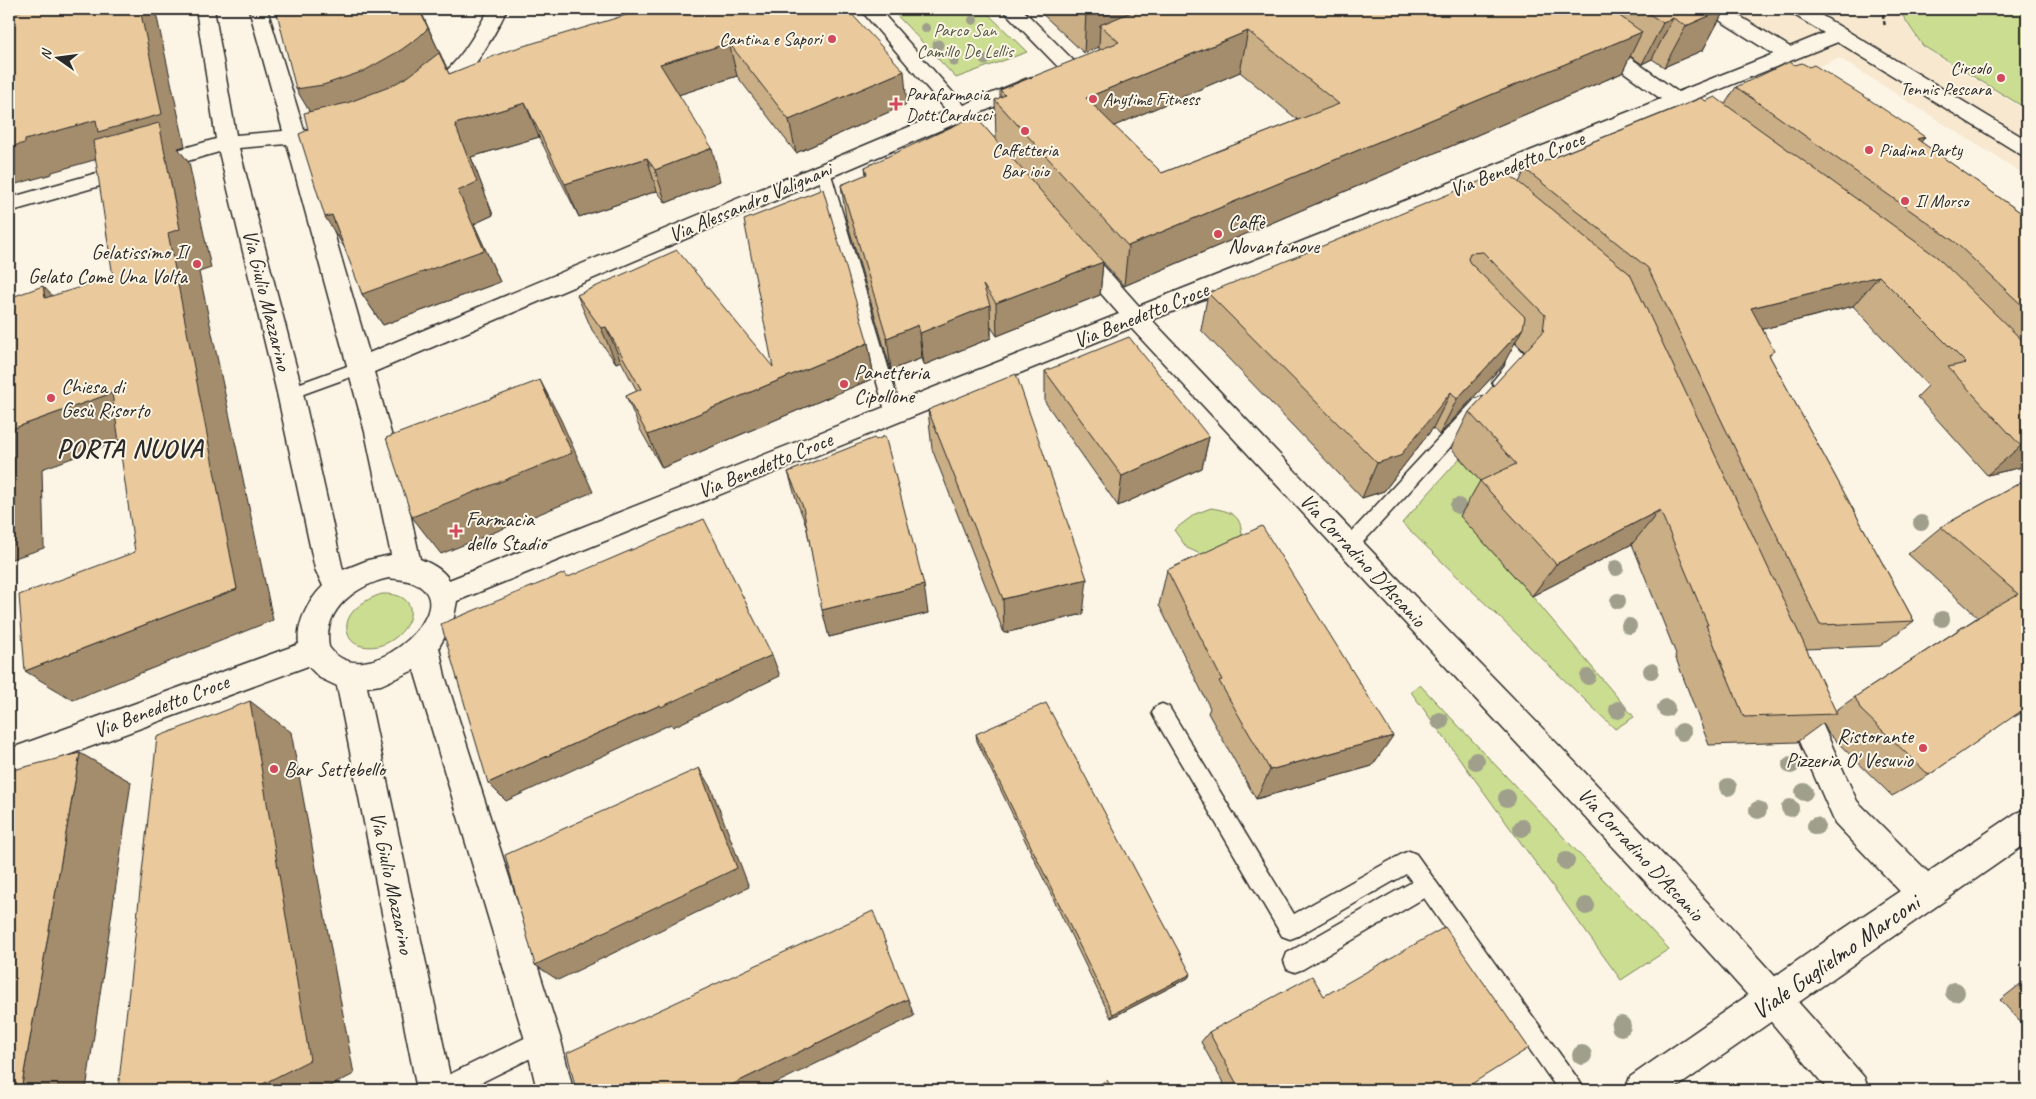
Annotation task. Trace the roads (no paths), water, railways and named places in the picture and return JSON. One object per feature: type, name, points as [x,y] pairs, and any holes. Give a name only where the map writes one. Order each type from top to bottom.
[{"type":"street","name":"Via Giulio Mazzarino","points":[[205,9],[228,143],[290,393],[329,569],[338,588]]},
{"type":"street","points":[[258,9],[297,138],[361,367],[399,519],[407,566]]},
{"type":"street","points":[[415,105],[450,82],[471,57],[498,9]]},
{"type":"street","points":[[869,9],[1005,166]]},
{"type":"street","name":"Via Alessandro Valignani","points":[[361,367],[1078,65],[1011,9]]},
{"type":"street","points":[[1715,9],[1788,55]]},
{"type":"street","points":[[1798,9],[2027,149]]},
{"type":"street","name":"Via Benedetto Croce","points":[[442,595],[1840,34]]},
{"type":"street","points":[[1580,44],[1600,45],[1699,118]]},
{"type":"street","points":[[9,205],[228,143],[264,138],[338,135]]},
{"type":"street","points":[[1472,182],[1492,199]]},
{"type":"street","name":"Via Corradino D'Ascanio","points":[[1063,234],[1135,317],[1349,546],[1656,869],[1774,999],[1851,1090]]},
{"type":"street","points":[[389,566],[407,566],[421,570],[432,578],[442,595],[442,616],[436,632],[424,646],[409,660],[390,670],[369,675],[350,676],[334,671],[321,662],[314,651],[312,635],[315,619],[324,603],[338,588],[371,570],[389,566]]},
{"type":"street","points":[[424,646],[430,676],[543,1040],[555,1090]]},
{"type":"street","name":"Via Benedetto Croce","points":[[9,763],[314,651]]},
{"type":"street","points":[[1785,675],[1846,812],[1925,893]]},
{"type":"street","name":"Via Giulio Mazzarino","points":[[350,676],[435,1090]]},
{"type":"street","name":"Viale Guglielmo Marconi","points":[[1643,1090],[2027,824]]},
{"type":"lane","points":[[823,171],[894,414]]},
{"type":"lane","points":[[1349,546],[1513,368],[1515,352],[1487,324]]},
{"type":"lane","name":"Via Alessandro Valignani","points":[[290,393],[361,367]]},
{"type":"lane","points":[[1162,713],[1290,928],[1409,861],[1572,1090]]},
{"type":"lane","points":[[1295,961],[1427,885]]},
{"type":"lane","points":[[442,1090],[543,1040]]},
{"type":"place","name":"Cantina e Sapori","points":[[832,39]]},
{"type":"place","name":"Circolo Tennis Pescara","points":[[2001,78]]},
{"type":"place","name":"Anytime Fitness","points":[[1093,99]]},
{"type":"place","name":"Parafarmacia Dott.Carducci","points":[[896,104]]},
{"type":"place","name":"Caffetteria Bar ioio","points":[[1025,131]]},
{"type":"place","name":"Piadina Party","points":[[1869,150]]},
{"type":"place","name":"Il Morso","points":[[1905,201]]},
{"type":"place","name":"Caffè Novantanove","points":[[1218,234]]},
{"type":"place","name":"Gelatissimo Il Gelato Come Una Volta","points":[[197,264]]},
{"type":"place","name":"Panetteria Cipollone","points":[[844,384]]},
{"type":"place","name":"Chiesa di Gesù Risorto","points":[[51,398]]},
{"type":"place","name":"Farmacia dello Stadio","points":[[456,531]]},
{"type":"place","name":"Ristorante Pizzeria O' Vesuvio","points":[[1923,748]]},
{"type":"place","name":"Bar Settebello","points":[[274,769]]},
{"type":"district","name":"PORTA NUOVA","points":[[130,448]]},
{"type":"park label","name":"Parco San Camillo De Lellis","points":[[965,40]]}]
